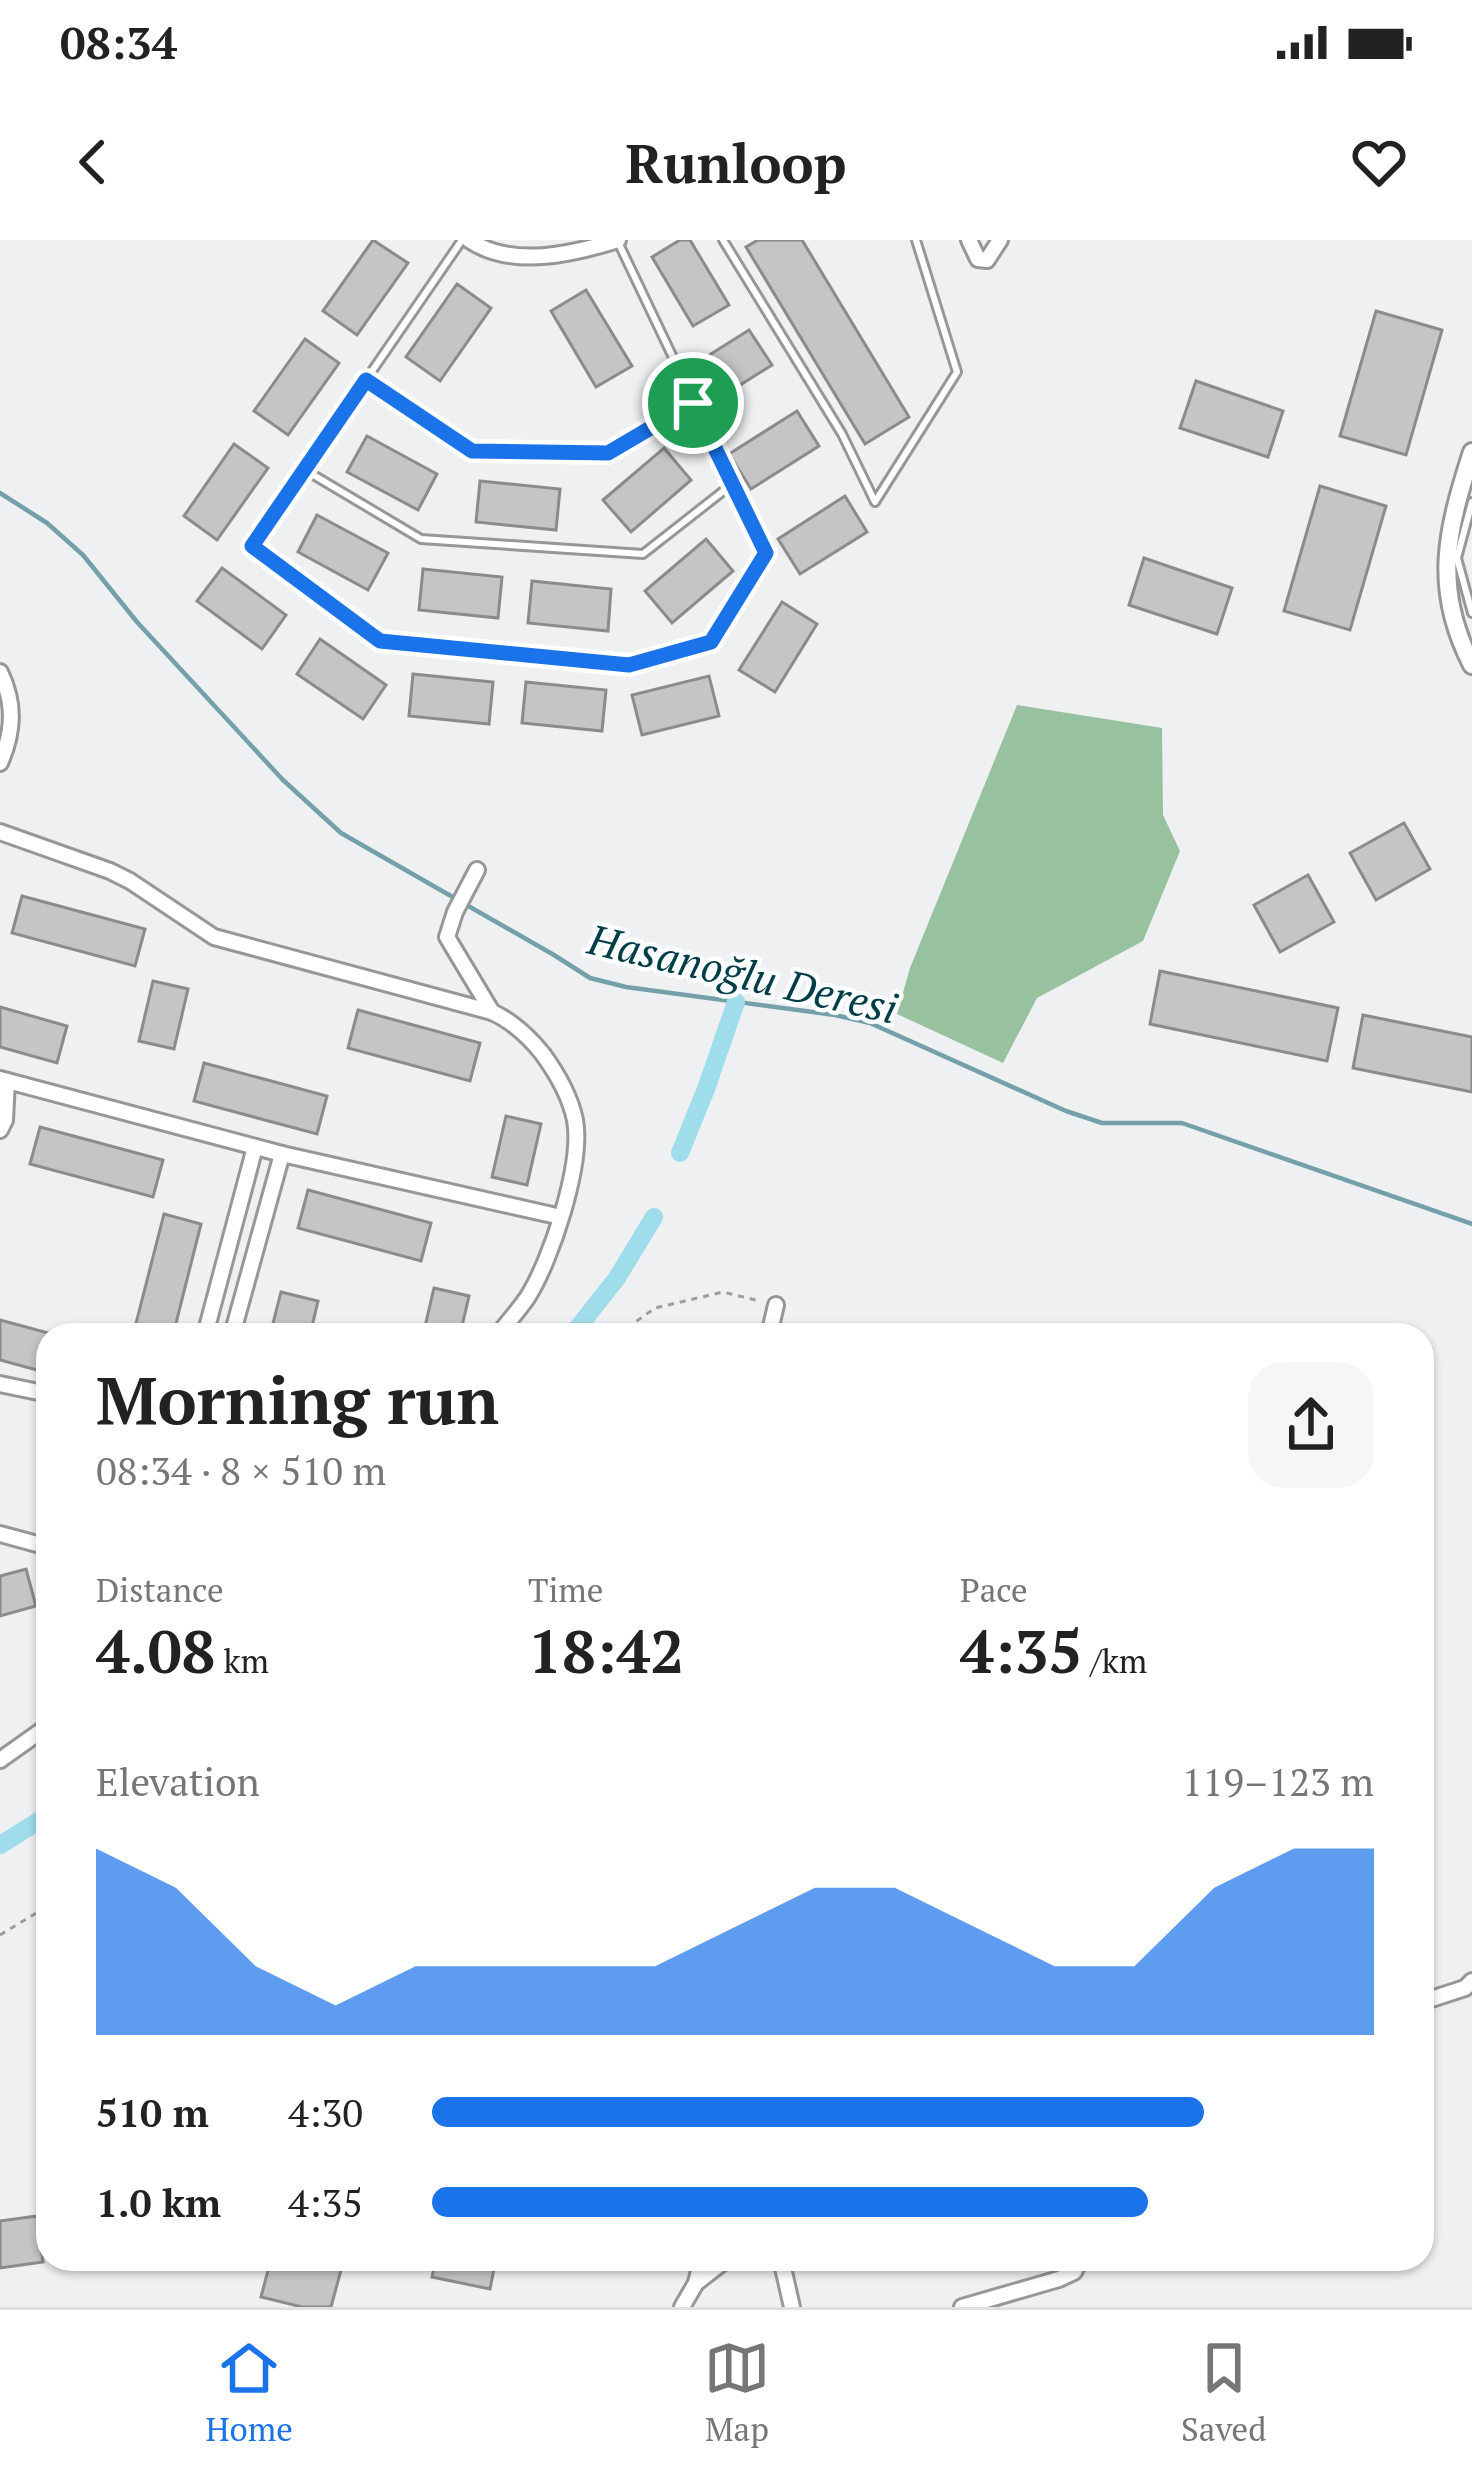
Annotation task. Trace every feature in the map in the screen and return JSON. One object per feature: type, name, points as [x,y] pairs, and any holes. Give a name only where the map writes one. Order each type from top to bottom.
[{"type":"street","points":[[465,240],[509,255],[545,256],[618,240]]},
{"type":"street","points":[[969,240],[977,259],[987,260],[1000,240]]},
{"type":"street","points":[[1472,452],[1449,528],[1447,560],[1455,623],[1472,665]]},
{"type":"street","points":[[0,671],[11,700],[13,724],[0,763]]},
{"type":"street","points":[[0,832],[130,880],[214,937],[492,1012],[531,1040],[556,1071],[575,1121],[572,1174],[554,1246],[527,1298],[507,1323]]},
{"type":"street","points":[[477,870],[447,937],[492,1012]]},
{"type":"street","points":[[0,1130],[5,1120],[4,1080],[282,1154],[561,1217]]},
{"type":"street","points":[[208,1323],[255,1147]]},
{"type":"street","points":[[235,1323],[282,1154]]},
{"type":"street","points":[[772,1323],[776,1305]]},
{"type":"street","points":[[0,1384],[36,1392]]},
{"type":"street","points":[[0,1534],[36,1544]]},
{"type":"street","points":[[0,1760],[36,1734]]},
{"type":"street","points":[[1434,1998],[1472,1981]]},
{"type":"street","points":[[697,2283],[700,2271]]},
{"type":"street","points":[[682,2307],[697,2283],[712,2271]]},
{"type":"street","points":[[784,2271],[792,2307]]},
{"type":"street","points":[[962,2307],[1076,2271]]},
{"type":"lane","points":[[465,240],[252,546],[380,641],[629,665],[711,642],[766,553],[618,240]]},
{"type":"lane","points":[[723,240],[842,434],[874,502],[957,372],[916,240]]},
{"type":"lane","points":[[366,380],[472,451],[608,453],[693,403]]},
{"type":"lane","points":[[304,470],[421,539],[643,554],[731,485]]},
{"type":"lane","points":[[1472,502],[1457,558],[1472,613]]},
{"type":"path","points":[[634,1323],[655,1308],[723,1292],[776,1305]]},
{"type":"path","points":[[0,1935],[36,1913]]},
{"type":"green space","points":[[1017,705],[1162,728],[1163,815],[1180,851],[1143,941],[1037,998],[1003,1063],[897,1014],[910,968]]},
{"type":"building","points":[[373,240],[408,263],[357,335],[323,311]]},
{"type":"building","points":[[680,240],[690,240],[729,305],[693,326],[652,257]]},
{"type":"building","points":[[758,240],[802,240],[909,417],[865,444],[746,247]]},
{"type":"building","points":[[457,284],[491,308],[440,381],[406,357]]},
{"type":"building","points":[[586,290],[632,366],[596,387],[551,311]]},
{"type":"building","points":[[1376,311],[1442,330],[1406,455],[1340,436]]},
{"type":"building","points":[[749,330],[772,365],[705,407],[687,369]]},
{"type":"building","points":[[305,339],[339,363],[288,435],[254,411]]},
{"type":"building","points":[[1196,381],[1283,411],[1268,457],[1180,428]]},
{"type":"building","points":[[797,411],[819,446],[751,489],[729,454]]},
{"type":"building","points":[[367,436],[437,474],[418,510],[347,472]]},
{"type":"building","points":[[234,444],[268,468],[217,540],[184,516]]},
{"type":"building","points":[[664,448],[691,480],[631,532],[603,500]]},
{"type":"building","points":[[480,481],[560,489],[556,530],[476,522]]},
{"type":"building","points":[[1320,486],[1386,506],[1350,630],[1284,611]]},
{"type":"building","points":[[845,496],[867,532],[800,574],[778,539]]},
{"type":"building","points":[[317,515],[388,553],[368,590],[298,552]]},
{"type":"building","points":[[706,539],[733,571],[672,623],[645,591]]},
{"type":"building","points":[[1144,558],[1232,588],[1217,634],[1129,605]]},
{"type":"building","points":[[222,568],[286,615],[262,649],[197,601]]},
{"type":"building","points":[[423,569],[502,577],[498,618],[419,610]]},
{"type":"building","points":[[532,581],[611,589],[608,631],[528,623]]},
{"type":"building","points":[[782,602],[817,624],[775,692],[739,670]]},
{"type":"building","points":[[320,639],[386,685],[363,719],[297,674]]},
{"type":"building","points":[[413,674],[493,682],[489,724],[409,716]]},
{"type":"building","points":[[709,676],[719,716],[642,735],[632,695]]},
{"type":"building","points":[[526,682],[606,690],[602,731],[522,723]]},
{"type":"building","points":[[1404,823],[1430,869],[1376,900],[1350,853]]},
{"type":"building","points":[[1308,875],[1334,922],[1280,952],[1254,905]]},
{"type":"building","points":[[22,896],[145,929],[135,966],[12,933]]},
{"type":"building","points":[[1160,971],[1338,1008],[1327,1061],[1150,1024]]},
{"type":"building","points":[[153,981],[188,989],[174,1049],[139,1041]]},
{"type":"building","points":[[0,1007],[67,1026],[57,1063],[0,1047]]},
{"type":"building","points":[[358,1010],[480,1043],[470,1081],[348,1048]]},
{"type":"building","points":[[1363,1015],[1472,1037],[1472,1092],[1353,1068]]},
{"type":"building","points":[[204,1063],[327,1096],[317,1134],[194,1101]]},
{"type":"building","points":[[506,1116],[541,1124],[527,1185],[492,1177]]},
{"type":"building","points":[[40,1127],[163,1160],[153,1197],[30,1164]]},
{"type":"building","points":[[308,1190],[431,1223],[421,1261],[298,1228]]},
{"type":"building","points":[[164,1214],[201,1224],[176,1323],[136,1323]]},
{"type":"building","points":[[434,1288],[469,1296],[463,1323],[426,1323]]},
{"type":"building","points":[[281,1292],[318,1301],[313,1323],[273,1323]]},
{"type":"building","points":[[0,1320],[36,1330],[36,1370],[0,1360]]},
{"type":"building","points":[[26,1569],[36,1606],[0,1616],[0,1576]]},
{"type":"building","points":[[36,2216],[36,2263],[0,2268],[0,2221]]},
{"type":"building","points":[[268,2271],[341,2271],[331,2307],[302,2307],[261,2297]]},
{"type":"building","points":[[433,2271],[494,2271],[490,2289],[432,2277]]},
{"type":"waterway","name":"Hasanoğlu Deresi","points":[[0,493],[47,523],[83,555],[137,622],[283,780],[341,833],[590,978],[870,1023],[1066,1111],[1102,1123],[1182,1123],[1472,1224]]},
{"type":"waterway","points":[[680,1153],[736,1002]]},
{"type":"waterway","points":[[581,1323],[617,1278],[654,1217]]},
{"type":"waterway","points":[[0,1845],[36,1822]]},
{"type":"route","points":[[366,380],[472,451],[608,453],[693,403],[766,553],[711,642],[629,665],[380,641],[252,546],[366,380]]}]
